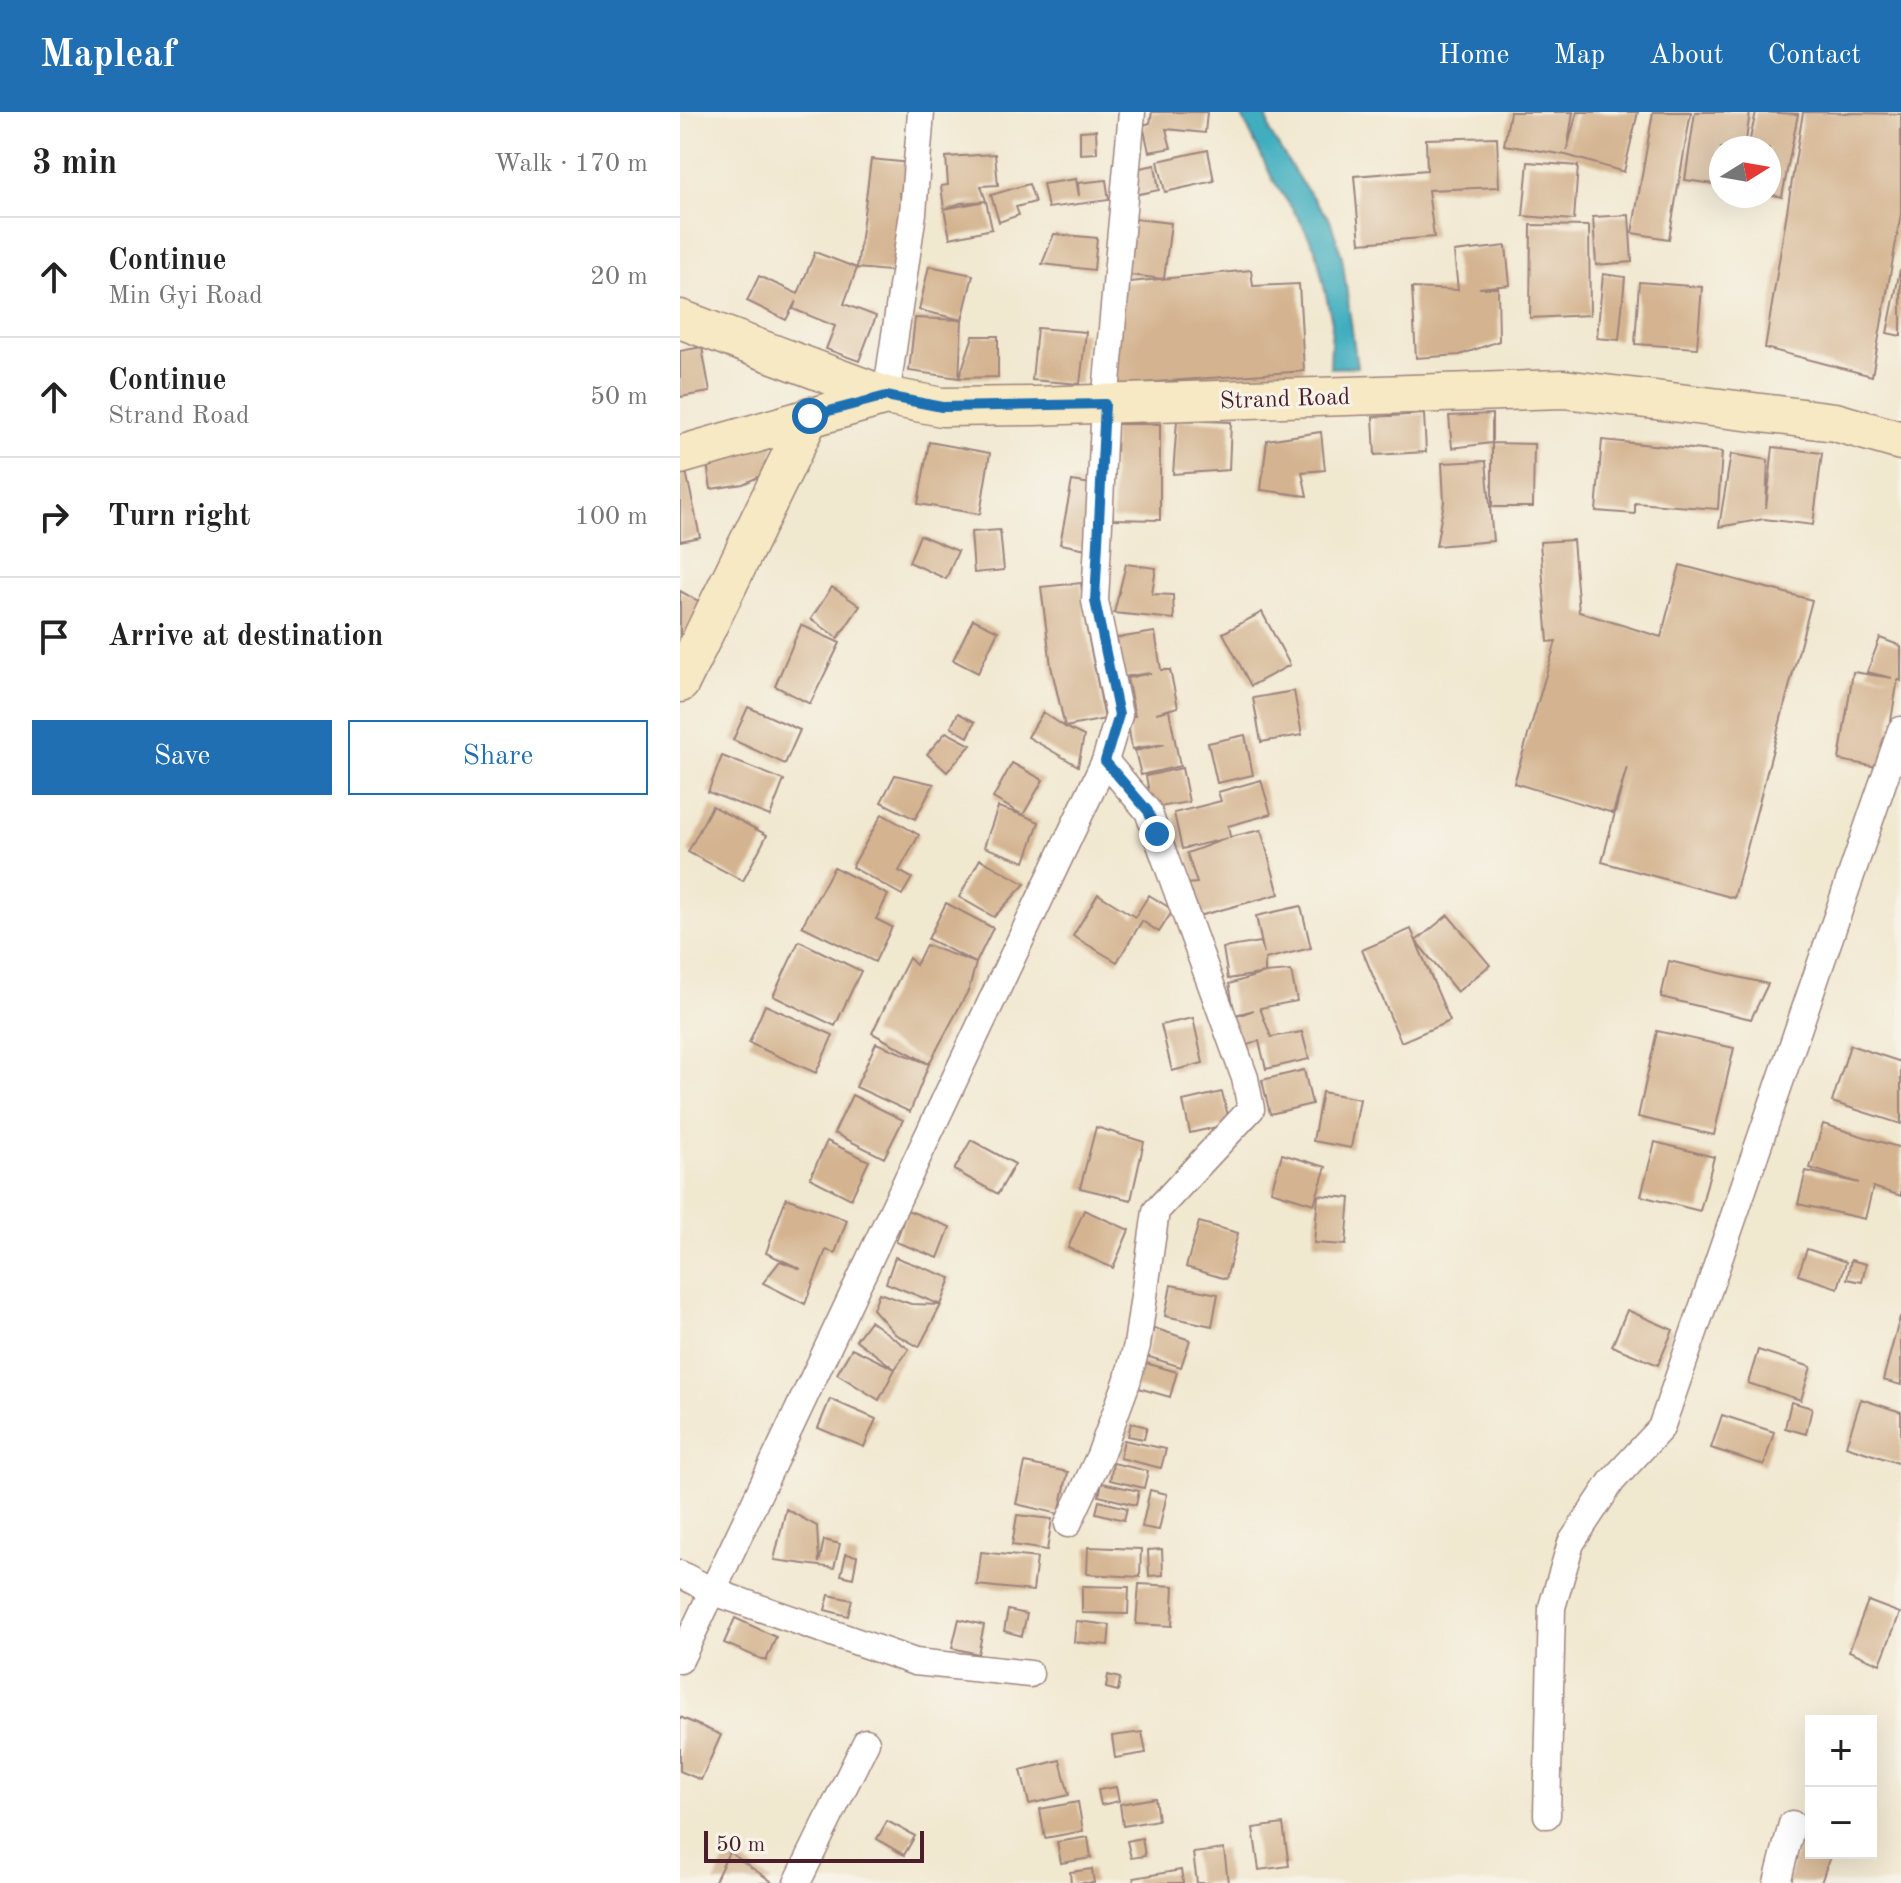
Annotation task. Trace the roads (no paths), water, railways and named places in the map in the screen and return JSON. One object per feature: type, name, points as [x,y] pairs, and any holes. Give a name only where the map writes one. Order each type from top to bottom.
[{"type":"main road","name":"Strand Road","points":[[680,319],[886,396],[942,407],[1564,389],[1835,422],[1901,441]]},
{"type":"main road","points":[[680,455],[886,396]]},
{"type":"main road","points":[[680,683],[810,416]]},
{"type":"street","points":[[886,396],[913,213],[921,112]]},
{"type":"street","points":[[680,1660],[1105,761],[1119,715],[1095,601],[1105,404],[1132,112]]},
{"type":"street","points":[[1547,1815],[1552,1607],[1571,1543],[1612,1481],[1661,1428],[1901,730]]},
{"type":"street","points":[[1068,1524],[1100,1455],[1127,1382],[1137,1345],[1156,1211],[1251,1109],[1245,1078],[1148,811],[1105,761]]},
{"type":"street","points":[[680,1574],[714,1592],[915,1662],[1030,1674]]},
{"type":"street","points":[[797,1883],[866,1742]]},
{"type":"street","points":[[1777,1883],[1792,1824]]},
{"type":"water","points":[[1240,112],[1266,112],[1270,133],[1330,220],[1342,257],[1357,367],[1330,368],[1332,322],[1316,250],[1273,180]]}]
